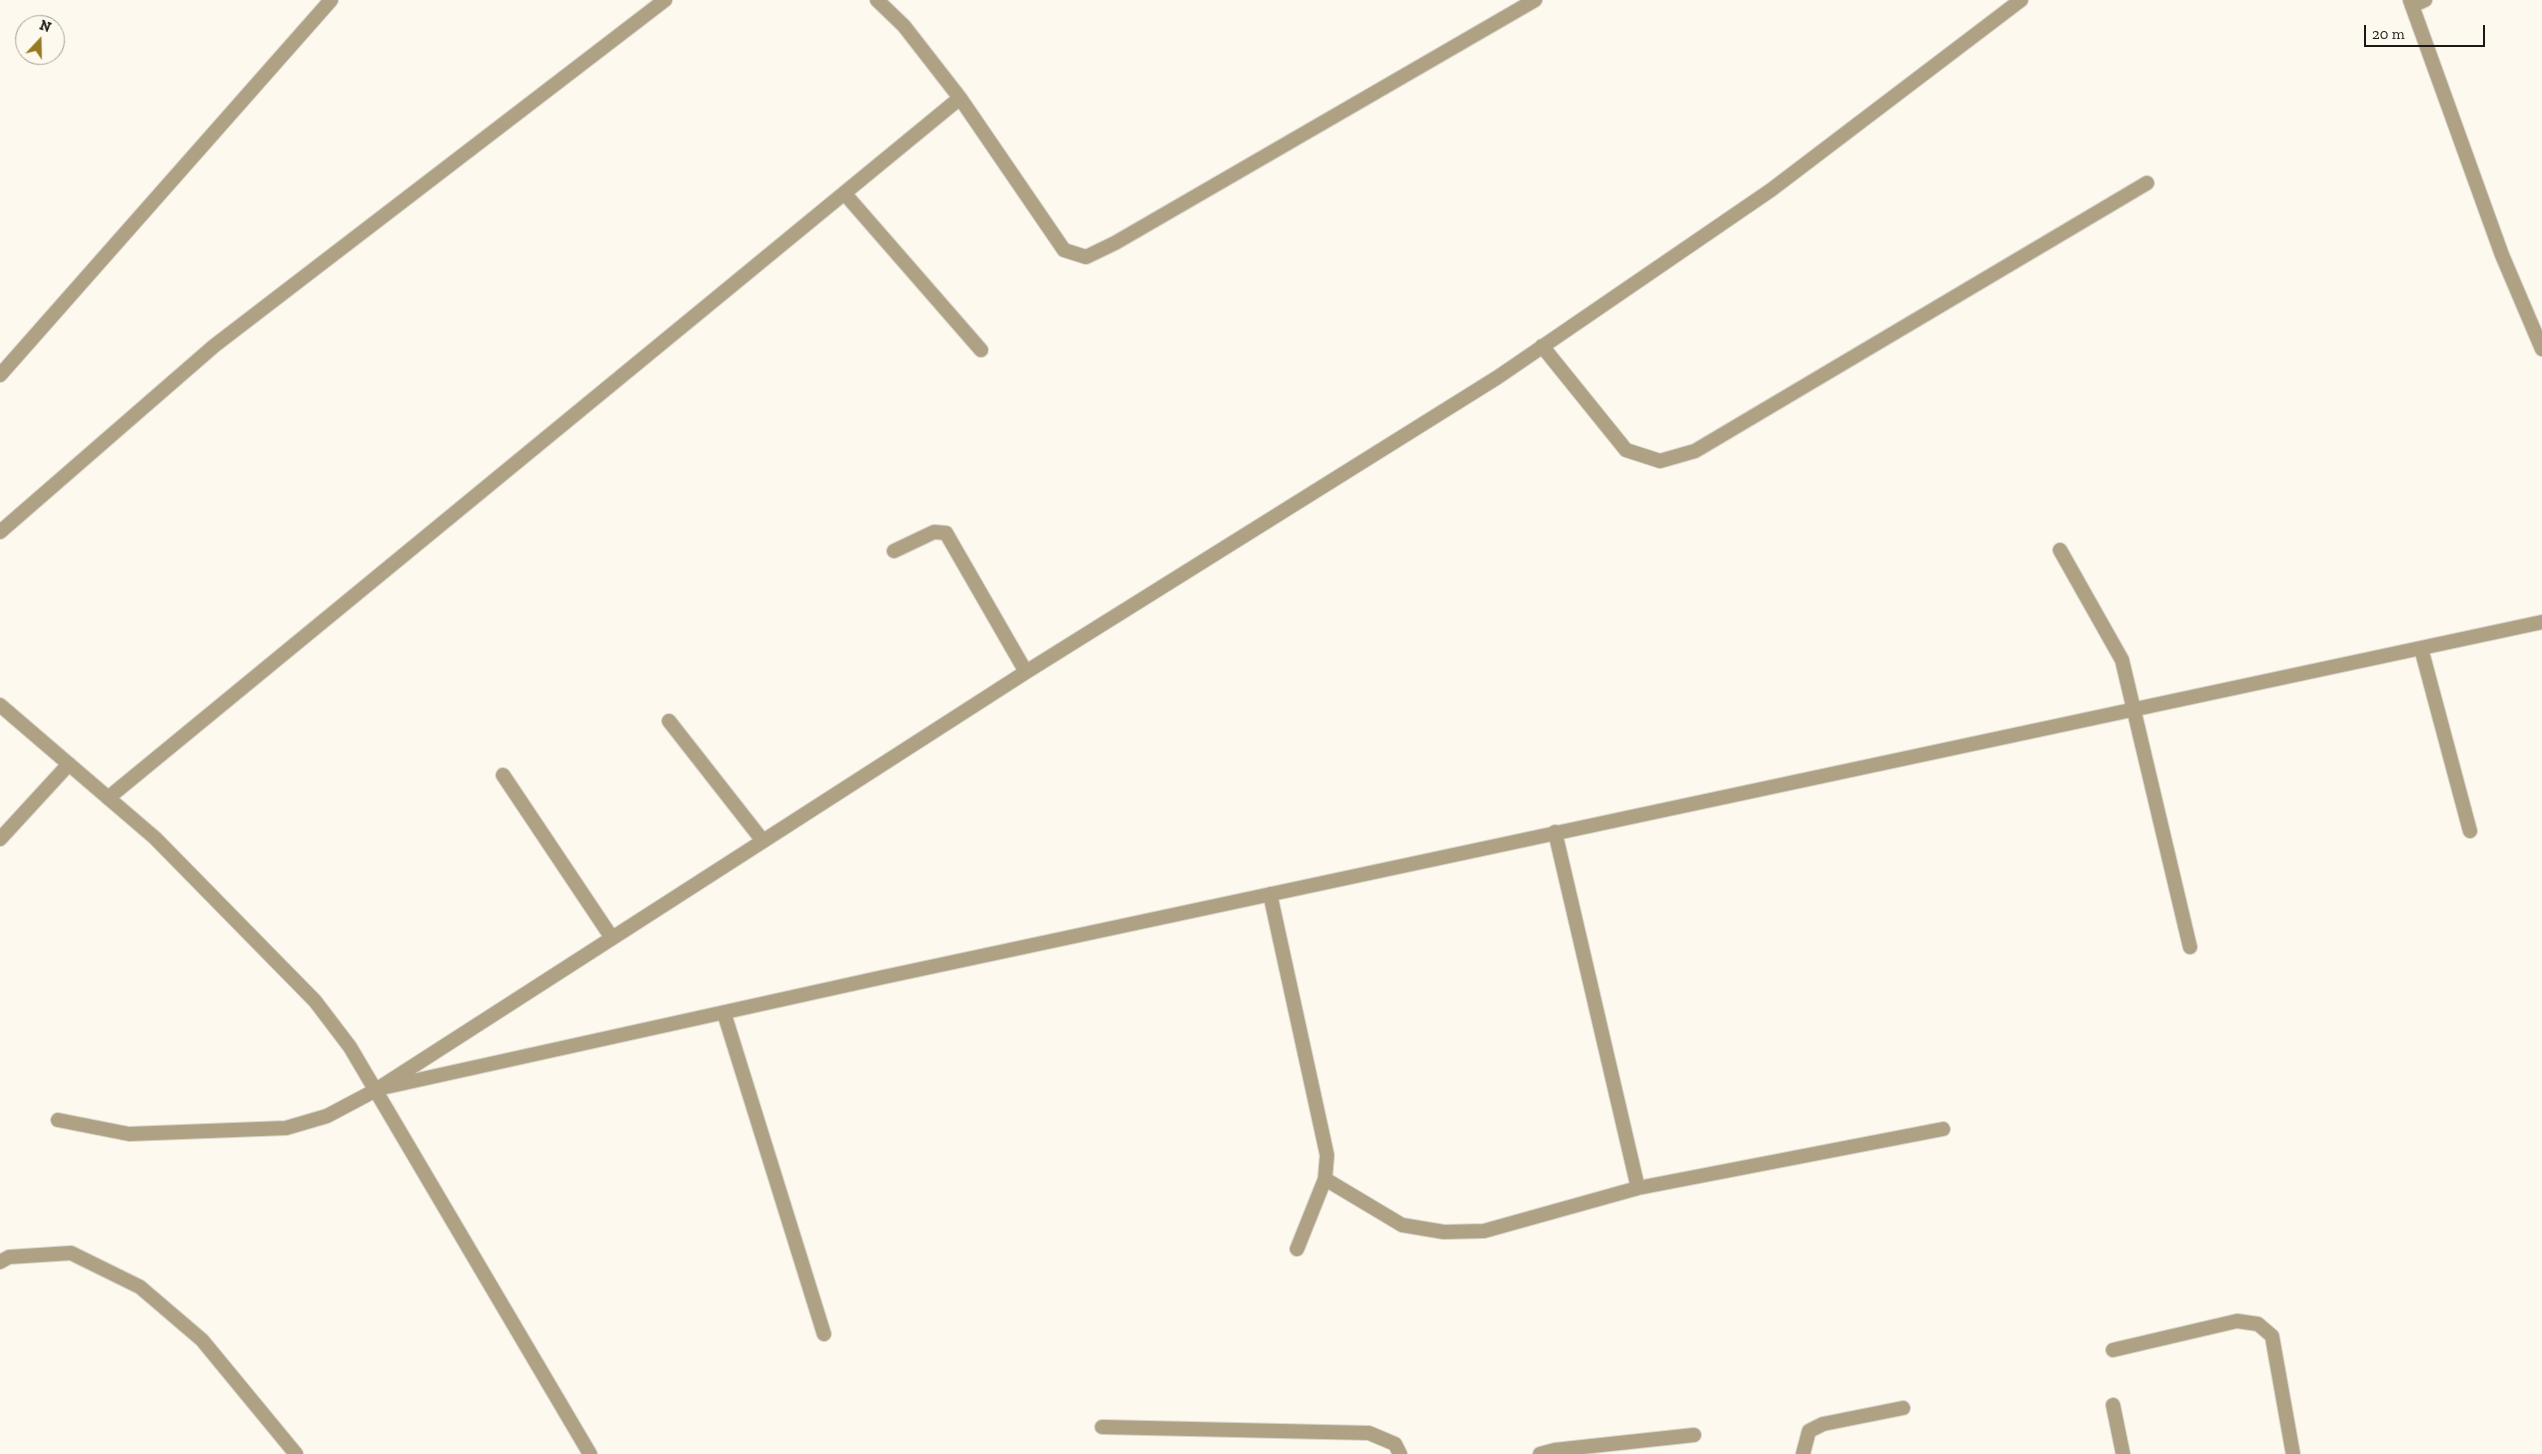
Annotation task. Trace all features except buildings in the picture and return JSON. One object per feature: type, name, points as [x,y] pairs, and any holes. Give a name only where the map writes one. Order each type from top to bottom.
[{"type":"street","points":[[0,375],[330,0]]},
{"type":"street","points":[[0,532],[214,346],[665,0]]},
{"type":"street","points":[[877,0],[904,26],[960,98],[1064,250],[1086,257],[1115,243],[1535,0]]},
{"type":"street","points":[[58,1120],[129,1134],[286,1128],[327,1116],[376,1090],[1026,672],[1498,376],[1771,190],[2021,0]]},
{"type":"street","points":[[2425,0],[2411,3],[2502,255],[2542,349]]},
{"type":"street","points":[[108,798],[960,98]]},
{"type":"street","points":[[1542,346],[1626,450],[1660,461],[1695,451],[2146,183]]},
{"type":"street","points":[[845,194],[981,350]]},
{"type":"street","points":[[894,551],[934,532],[946,533],[1026,672]]},
{"type":"street","points":[[2060,550],[2122,660],[2135,708],[2190,946]]},
{"type":"street","points":[[376,1090],[724,1012],[1555,832],[2542,622]]},
{"type":"street","points":[[2421,648],[2470,831]]},
{"type":"street","points":[[0,705],[155,838],[315,1001],[350,1047],[590,1454]]},
{"type":"street","points":[[669,721],[763,841]]},
{"type":"street","points":[[0,839],[69,764]]},
{"type":"street","points":[[503,775],[612,938]]},
{"type":"street","points":[[1555,832],[1638,1188]]},
{"type":"street","points":[[1270,894],[1327,1155],[1325,1179],[1297,1249]]},
{"type":"street","points":[[724,1012],[824,1334]]},
{"type":"street","points":[[1325,1179],[1402,1225],[1444,1232],[1484,1231],[1638,1188],[1943,1129]]},
{"type":"street","points":[[0,1262],[9,1257],[70,1253],[140,1287],[202,1340],[296,1454]]},
{"type":"street","points":[[2113,1350],[2237,1321],[2258,1324],[2272,1336],[2293,1454]]},
{"type":"street","points":[[2113,1405],[2123,1454]]},
{"type":"street","points":[[1803,1454],[1809,1431],[1823,1424],[1902,1408]]},
{"type":"street","points":[[1102,1428],[1369,1433],[1395,1444],[1400,1454]]},
{"type":"street","points":[[1540,1454],[1555,1450],[1694,1435]]}]
